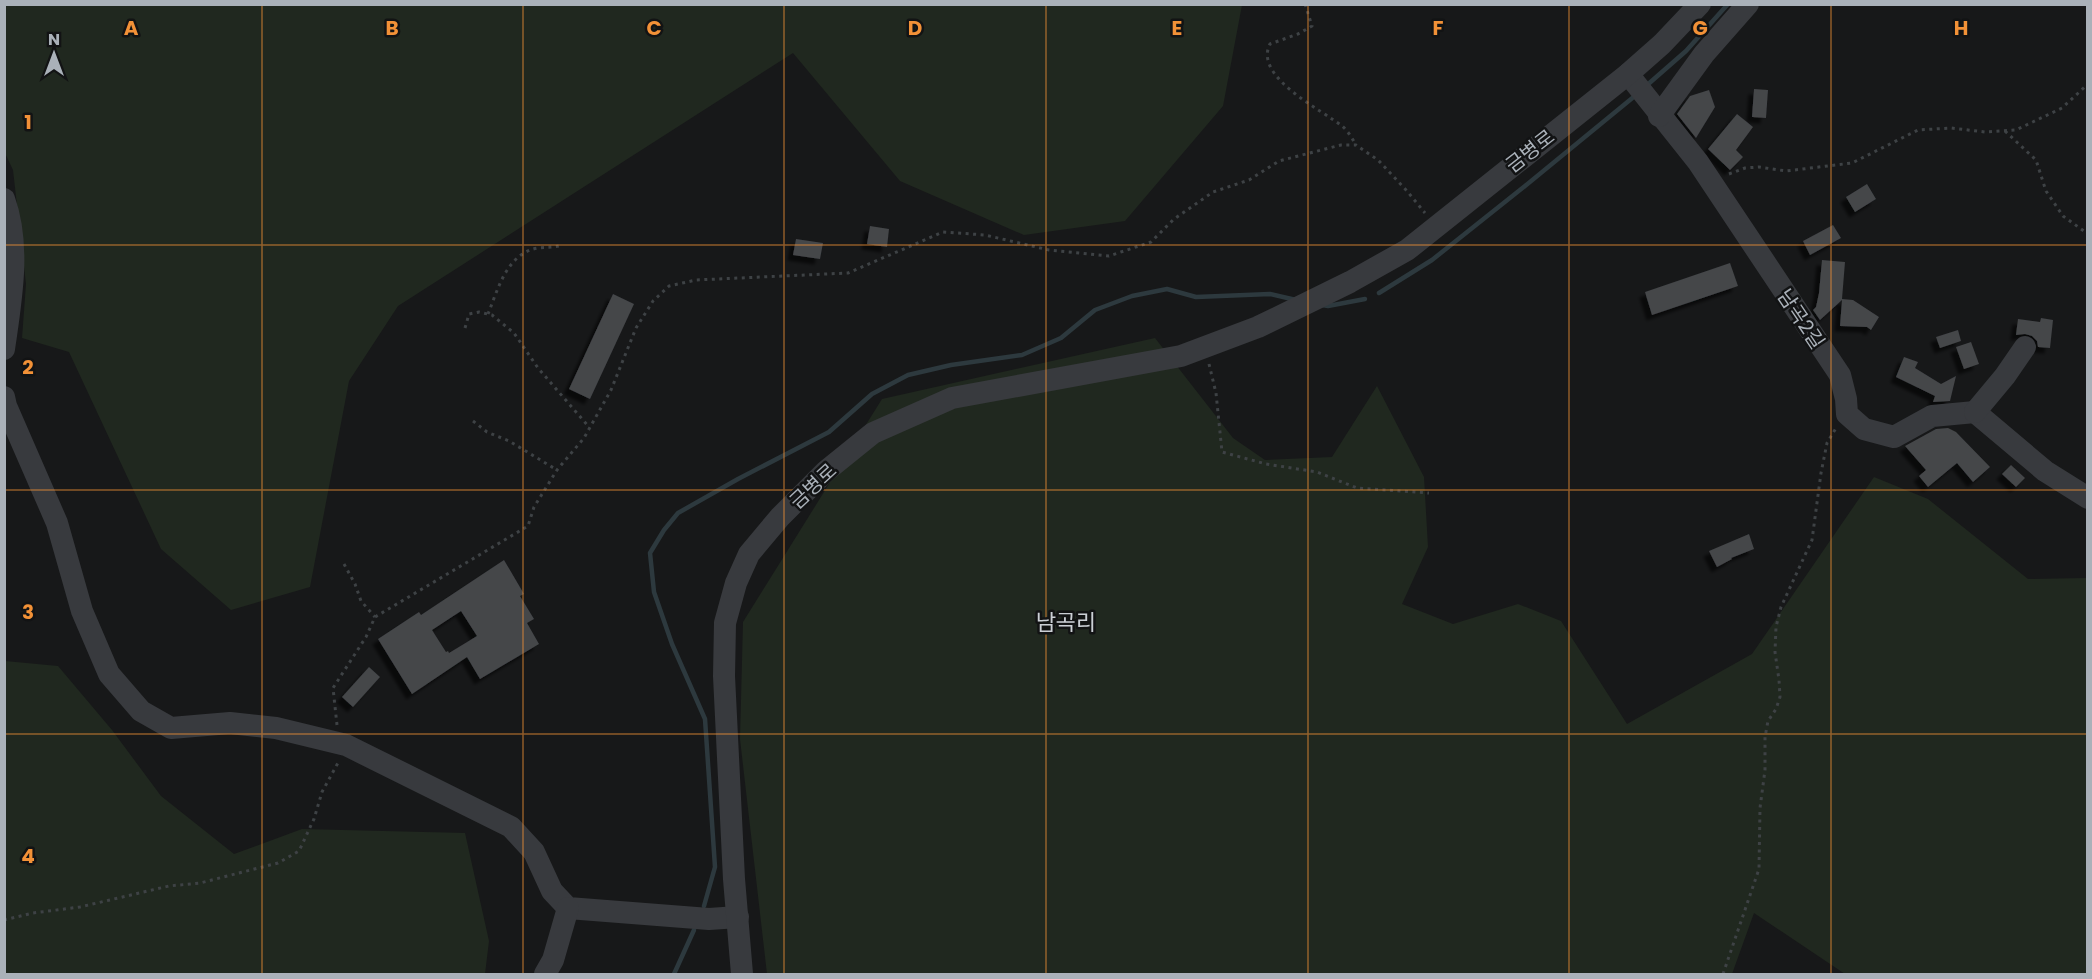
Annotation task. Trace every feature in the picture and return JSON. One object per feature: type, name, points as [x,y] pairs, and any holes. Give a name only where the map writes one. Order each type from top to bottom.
[{"type":"street","name":"금병로","points":[[742,975],[734,879],[724,676],[725,623],[736,583],[749,554],[780,517],[826,471],[873,433],[952,398],[1181,356],[1258,327],[1350,282],[1407,250],[1630,77],[1700,4]]},
{"type":"street","points":[[1655,109],[1748,4]]},
{"type":"street","name":"남곡2길","points":[[1630,77],[1698,162],[1840,375],[1847,414]]},
{"type":"street","points":[[4,199],[11,218],[13,284],[4,349]]},
{"type":"street","points":[[1847,414],[1864,429],[1894,438],[1932,416],[1975,412],[2005,376],[2025,347]]},
{"type":"street","points":[[4,397],[57,523],[82,611],[110,674],[141,711],[171,728],[230,723],[276,728],[346,745],[511,827],[534,852],[552,891],[568,908],[709,919],[738,917]]},
{"type":"street","points":[[1975,412],[2045,471],[2088,498]]},
{"type":"street","points":[[545,975],[553,960],[568,908]]},
{"type":"path","points":[[1305,4],[1312,26],[1298,34],[1270,44],[1268,49],[1270,68],[1290,91],[1345,128],[1356,145],[1378,160],[1407,191],[1435,227]]},
{"type":"path","points":[[1710,181],[1745,168],[1759,166],[1786,171],[1852,163],[1918,130],[1951,128],[1985,132],[2016,130],[2062,108],[2088,84]]},
{"type":"path","points":[[2005,131],[2036,160],[2046,191],[2063,216],[2088,234]]},
{"type":"path","points":[[4,920],[33,913],[80,908],[169,886],[200,883],[278,863],[299,851],[314,819],[322,792],[346,745],[336,723],[333,688],[366,637],[375,617],[528,526],[534,507],[557,470],[584,438],[610,390],[636,328],[653,301],[669,286],[696,280],[848,273],[944,232],[985,235],[1049,250],[1109,256],[1151,242],[1174,219],[1214,192],[1249,180],[1279,161],[1341,145],[1356,145]]},
{"type":"path","points":[[488,314],[509,267],[518,256],[537,248],[553,248],[562,245]]},
{"type":"path","points":[[465,328],[469,314],[479,312],[492,315],[514,333],[538,368],[589,427]]},
{"type":"path","points":[[1205,347],[1216,393],[1222,452],[1266,464],[1317,472],[1357,488],[1429,493]]},
{"type":"path","points":[[1723,975],[1759,869],[1760,808],[1766,737],[1768,721],[1780,697],[1774,652],[1776,627],[1781,607],[1812,540],[1827,443],[1847,414]]},
{"type":"path","points":[[473,421],[487,432],[508,441],[557,470]]},
{"type":"path","points":[[344,564],[355,584],[361,602],[375,617]]},
{"type":"shaded area","points":[[4,5],[1242,5],[1223,106],[1125,221],[1024,235],[900,181],[793,53],[398,306],[349,381],[310,587],[231,610],[161,549],[69,352],[22,338],[26,284],[13,170],[4,151]]},
{"type":"shaded area","points":[[1155,338],[1233,438],[1265,460],[1332,457],[1377,386],[1424,477],[1428,547],[1402,604],[1453,624],[1518,604],[1561,621],[1627,724],[1752,654],[1874,477],[1928,499],[2028,579],[2087,578],[2087,974],[1845,974],[1754,913],[1732,974],[767,974],[740,739],[743,622],[882,399]]},
{"type":"shaded area","points":[[5,661],[58,666],[112,730],[161,796],[234,854],[302,829],[465,833],[489,941],[485,974],[5,974]]},
{"type":"building","points":[[1754,89],[1768,90],[1766,118],[1752,117]]},
{"type":"building","points":[[1709,90],[1715,107],[1696,138],[1677,114],[1690,96]]},
{"type":"building","points":[[1737,114],[1753,127],[1736,150],[1743,157],[1730,170],[1708,149]]},
{"type":"building","points":[[1867,184],[1876,199],[1855,212],[1846,197]]},
{"type":"building","points":[[1833,225],[1841,238],[1810,255],[1803,241]]},
{"type":"building","points":[[870,226],[889,229],[887,247],[867,244]]},
{"type":"building","points":[[796,239],[823,243],[820,259],[793,255]]},
{"type":"building","points":[[1822,260],[1845,262],[1842,299],[1853,300],[1879,317],[1871,330],[1867,327],[1840,326],[1842,300],[1820,320],[1813,310],[1816,307],[1819,293]]},
{"type":"building","points":[[1730,263],[1738,286],[1652,315],[1645,292]]},
{"type":"building","points":[[613,294],[634,304],[590,399],[569,389]]},
{"type":"building","points":[[2041,318],[2053,320],[2050,348],[2038,347],[2037,341],[2032,336],[2016,335],[2018,319],[2040,322]]},
{"type":"building","points":[[1958,330],[1961,341],[1940,348],[1936,337]]},
{"type":"building","points":[[1971,342],[1979,364],[1964,369],[1956,347]]},
{"type":"building","points":[[1904,357],[1918,362],[1915,368],[1941,384],[1956,376],[1950,401],[1933,402],[1935,396],[1896,377]]},
{"type":"building","points":[[1948,428],[1956,432],[1990,467],[1973,482],[1957,463],[1928,487],[1919,476],[1926,470],[1905,446],[1936,429]]},
{"type":"building","points":[[2011,465],[2025,478],[2016,487],[2002,474]]},
{"type":"building","points":[[1749,534],[1754,549],[1731,558],[1717,567],[1709,551]]},
{"type":"building","points":[[504,560],[524,594],[520,596],[534,619],[527,623],[539,644],[480,679],[467,657],[412,694],[378,639],[419,612],[421,615]],"holes":[[[461,611],[477,636],[449,653],[446,652],[432,630]]]},
{"type":"building","points":[[369,667],[380,677],[353,707],[342,697]]},
{"type":"waterway","points":[[1646,86],[1686,51],[1728,4]]},
{"type":"waterway","points":[[1379,293],[1432,260],[1636,95]]},
{"type":"waterway","points":[[704,906],[715,867],[705,719],[672,644],[654,592],[650,553],[678,513],[829,432],[872,394],[908,375],[951,365],[1022,355],[1061,338],[1095,310],[1132,296],[1167,289],[1196,297],[1270,294],[1296,300]]},
{"type":"waterway","points":[[1322,305],[1328,306],[1365,299]]},
{"type":"waterway","points":[[674,974],[694,930]]},
{"type":"district","name":"남곡리","points":[[1066,622]]}]
